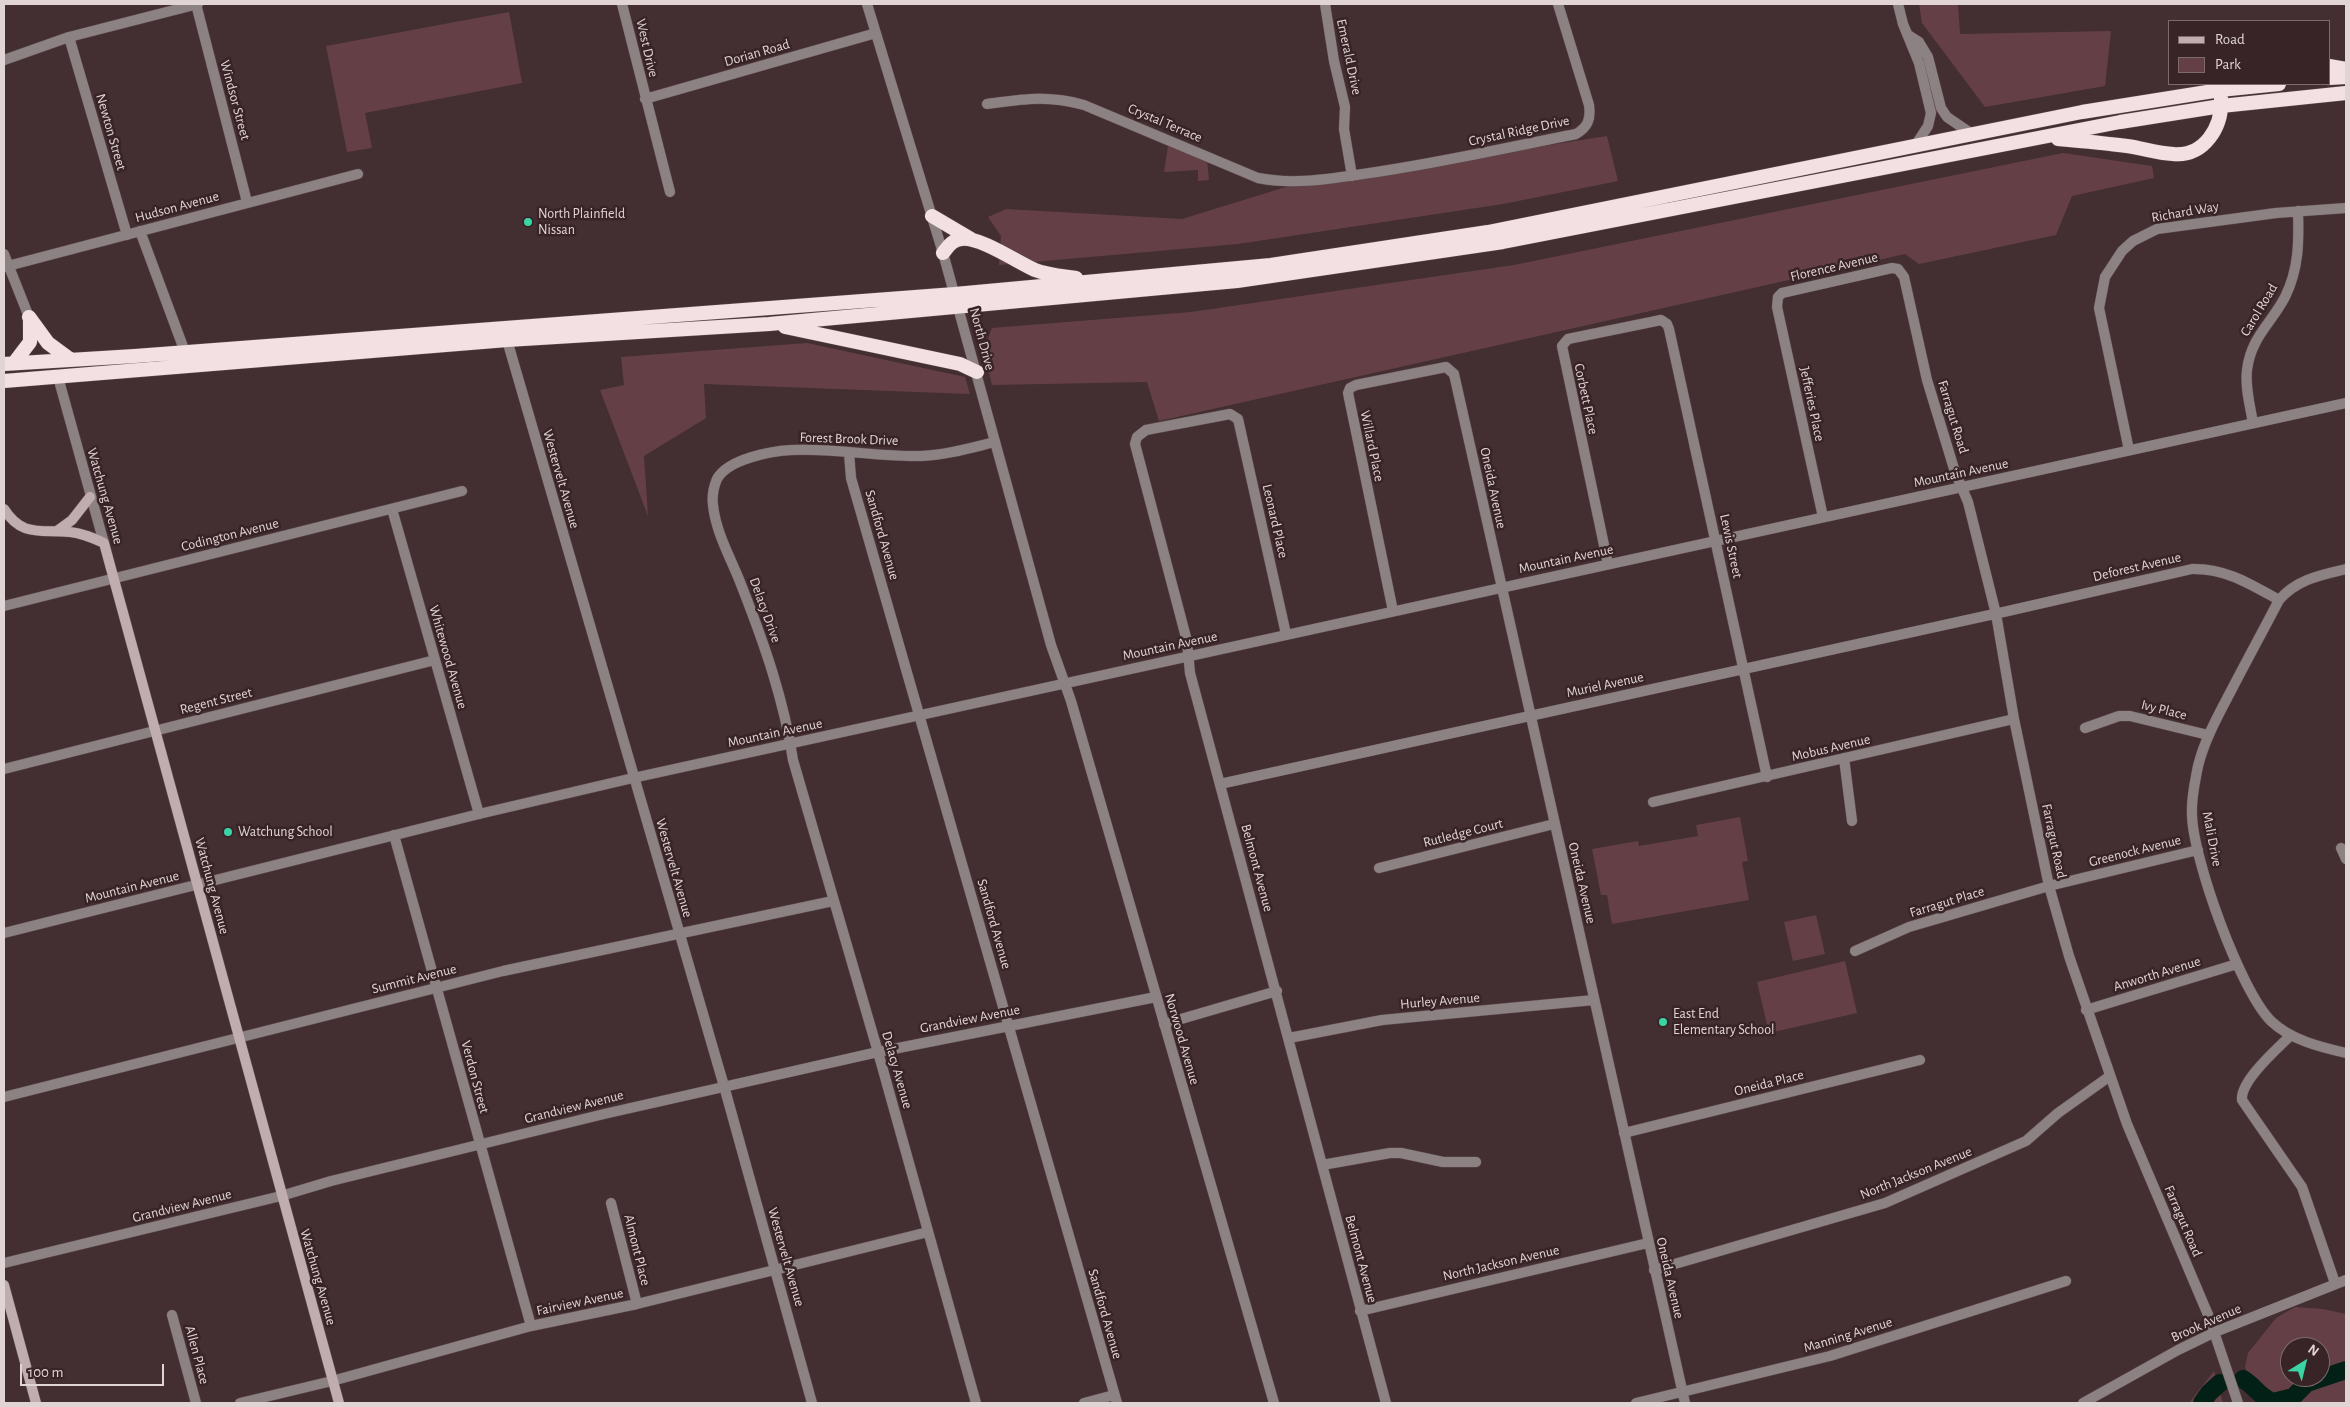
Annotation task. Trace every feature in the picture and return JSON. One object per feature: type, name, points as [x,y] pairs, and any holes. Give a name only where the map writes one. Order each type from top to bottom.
[{"type":"highway","points":[[2330,66],[2346,69]]},
{"type":"highway","points":[[2330,78],[2346,77]]},
{"type":"highway","points":[[9,364],[955,294],[1271,265],[1478,233],[2082,112],[2237,86],[2258,85]]},
{"type":"highway","points":[[2237,86],[2240,105]]},
{"type":"highway","points":[[2041,138],[2127,146],[2174,154],[2189,152],[2209,140],[2217,125],[2221,106],[2220,90]]},
{"type":"highway","points":[[4,381],[507,340],[769,324],[1237,281],[1503,242],[2041,138],[2221,106],[2346,93]]},
{"type":"highway","points":[[932,216],[973,240],[1036,270],[1099,282]]},
{"type":"highway","points":[[943,253],[956,240],[973,240]]},
{"type":"highway","points":[[29,317],[48,343],[71,360]]},
{"type":"highway","points":[[9,364],[30,342],[29,317]]},
{"type":"highway","points":[[769,324],[960,364],[976,372]]},
{"type":"main road","points":[[58,531],[72,520],[90,497]]},
{"type":"main road","points":[[4,509],[14,522],[26,529],[38,532],[80,533],[104,543]]},
{"type":"main road","name":"Watchung Avenue","points":[[104,543],[339,1403]]},
{"type":"main road","points":[[4,1286],[36,1403]]},
{"type":"street","points":[[4,60],[69,36],[197,4]]},
{"type":"street","name":"Windsor Street","points":[[197,4],[247,202]]},
{"type":"street","name":"West Drive","points":[[622,4],[670,192]]},
{"type":"street","name":"North Drive","points":[[867,4],[955,294],[994,442],[1064,684]]},
{"type":"street","name":"Emerald Drive","points":[[1325,4],[1334,61],[1346,107],[1344,129],[1352,176]]},
{"type":"street","name":"Crystal Ridge Drive","points":[[1329,179],[1423,165],[1576,134],[1583,130],[1589,122],[1589,105],[1558,4]]},
{"type":"street","points":[[1898,4],[1919,63],[1930,112],[1928,126],[1915,146]]},
{"type":"street","name":"Dorian Road","points":[[645,99],[876,33]]},
{"type":"street","points":[[1908,35],[1919,42],[1928,57],[1941,108],[1946,117],[1972,134]]},
{"type":"street","name":"Newton Street","points":[[69,36],[127,234]]},
{"type":"street","name":"Crystal Terrace","points":[[987,104],[1040,97],[1059,99],[1118,118],[1258,178],[1283,182],[1308,182],[1329,179]]},
{"type":"street","name":"Hudson Avenue","points":[[6,267],[358,174]]},
{"type":"street","name":"Richard Way","points":[[2129,450],[2099,308],[2105,277],[2112,262],[2133,241],[2157,229],[2298,211],[2346,208]]},
{"type":"street","name":"Carol Road","points":[[2253,423],[2246,385],[2250,355],[2260,332],[2285,297],[2294,273],[2298,253],[2298,211]]},
{"type":"street","points":[[140,231],[185,352]]},
{"type":"street","points":[[4,254],[6,267],[29,317]]},
{"type":"street","name":"Florence Avenue","points":[[1778,297],[1782,293],[1898,269]]},
{"type":"street","name":"Farragut Road","points":[[1898,269],[1904,277],[1927,380],[1968,502],[1996,614],[2014,719],[2049,886],[2086,1010],[2127,1124],[2215,1332],[2237,1400]]},
{"type":"street","name":"Jefferies Place","points":[[1778,297],[1776,307],[1822,518]]},
{"type":"street","name":"Corbett Place","points":[[1608,564],[1562,346],[1568,339],[1656,320],[1665,321]]},
{"type":"street","name":"Lewis Street","points":[[1665,321],[1669,329],[1767,777]]},
{"type":"street","name":"Westervelt Avenue","points":[[507,340],[724,1086],[812,1403]]},
{"type":"street","name":"Willard Place","points":[[1393,611],[1348,393],[1350,388],[1356,385],[1439,368],[1446,367],[1451,370]]},
{"type":"street","name":"Oneida Avenue","points":[[1451,370],[1454,374],[1685,1403]]},
{"type":"street","name":"Watchung Avenue","points":[[58,377],[104,543]]},
{"type":"street","name":"Mountain Avenue","points":[[4,933],[479,814],[633,778],[2346,403]]},
{"type":"street","name":"Belmont Avenue","points":[[1234,415],[1230,414],[1146,430],[1137,437],[1135,444],[1187,641],[1190,673],[1277,991],[1360,1311],[1386,1403]]},
{"type":"street","name":"Leonard Place","points":[[1234,415],[1238,419],[1286,634]]},
{"type":"street","name":"Forest Brook Drive","points":[[715,486],[722,473],[754,456],[792,450],[937,455],[994,442]]},
{"type":"street","name":"Sandford Avenue","points":[[849,453],[851,478],[1116,1399]]},
{"type":"street","name":"Delacy Drive","points":[[715,486],[712,503],[721,535],[762,641],[789,728],[791,744]]},
{"type":"street","name":"Codington Avenue","points":[[4,606],[462,491]]},
{"type":"street","name":"Whitewood Avenue","points":[[392,509],[479,814]]},
{"type":"street","name":"Deforest Avenue","points":[[1996,614],[2192,569],[2219,570],[2279,600]]},
{"type":"street","name":"Mali Drive","points":[[2346,569],[2313,577],[2297,584],[2279,600],[2208,735],[2192,795],[2192,816],[2205,877],[2237,964],[2257,1006],[2271,1021],[2290,1035],[2320,1047],[2346,1053]]},
{"type":"street","name":"Muriel Avenue","points":[[1220,784],[1996,614]]},
{"type":"street","name":"Regent Street","points":[[4,769],[435,660]]},
{"type":"street","name":"Norwood Avenue","points":[[1064,684],[1274,1403]]},
{"type":"street","name":"Ivy Place","points":[[2085,728],[2119,716],[2130,716],[2208,735]]},
{"type":"street","name":"Mobus Avenue","points":[[1653,802],[2014,719]]},
{"type":"street","name":"Delacy Avenue","points":[[791,744],[793,760],[878,1052],[976,1403]]},
{"type":"street","points":[[1844,758],[1852,821]]},
{"type":"street","name":"Rutledge Court","points":[[1379,868],[1554,824]]},
{"type":"street","name":"Verdon Street","points":[[394,835],[531,1326]]},
{"type":"street","points":[[2341,848],[2346,859]]},
{"type":"street","name":"Greenock Avenue","points":[[2049,886],[2198,850]]},
{"type":"street","name":"Farragut Place","points":[[1855,951],[1909,927],[2049,886]]},
{"type":"street","name":"Summit Avenue","points":[[4,1097],[436,987],[678,933],[834,901]]},
{"type":"street","name":"Anworth Avenue","points":[[2086,1010],[2237,964]]},
{"type":"street","points":[[1164,1024],[1277,991]]},
{"type":"street","name":"Grandview Avenue","points":[[4,1263],[281,1196],[331,1181],[724,1086],[878,1052],[1156,997]]},
{"type":"street","name":"Hurley Avenue","points":[[1289,1038],[1382,1020],[1594,1000]]},
{"type":"street","points":[[2290,1035],[2248,1081],[2241,1094],[2242,1100],[2302,1187],[2335,1283]]},
{"type":"street","name":"Oneida Place","points":[[1624,1133],[1920,1060]]},
{"type":"street","name":"North Jackson Avenue","points":[[1654,1270],[1885,1203],[2026,1141],[2058,1113],[2110,1076]]},
{"type":"street","points":[[1322,1165],[1390,1153],[1401,1153],[1442,1162],[1476,1162]]},
{"type":"street","name":"Almont Place","points":[[611,1203],[637,1304]]},
{"type":"street","name":"Fairview Avenue","points":[[240,1403],[332,1381],[531,1326],[637,1304],[928,1232]]},
{"type":"street","name":"North Jackson Avenue","points":[[1360,1311],[1648,1243]]},
{"type":"street","name":"Brook Avenue","points":[[2083,1403],[2178,1350],[2215,1332],[2346,1280]]},
{"type":"street","name":"Manning Avenue","points":[[1636,1403],[1830,1356],[2066,1281]]},
{"type":"street","name":"Allen Place","points":[[172,1315],[196,1403]]},
{"type":"street","points":[[1084,1403],[1116,1399]]},
{"type":"green space","points":[[1919,4],[1958,4],[1960,34],[2111,31],[2105,86],[1985,107],[1922,23]]},
{"type":"green space","points":[[509,12],[522,83],[365,113],[372,148],[347,152],[326,46]]},
{"type":"green space","points":[[1607,136],[1618,181],[1503,204],[1238,244],[999,265],[1001,236],[988,217],[1006,209],[1182,219],[1289,186]]},
{"type":"green space","points":[[1168,146],[1207,160],[1209,180],[1198,181],[1198,170],[1164,172]]},
{"type":"green space","points":[[2063,153],[2152,166],[2154,178],[2072,196],[2056,235],[1919,264],[1905,254],[1159,421],[1147,382],[992,385],[988,369],[986,350],[992,328],[1191,312],[1514,265]]},
{"type":"green space","points":[[807,343],[965,377],[970,394],[704,384],[706,418],[644,456],[648,516],[600,390],[624,385],[621,357]]},
{"type":"green space","points":[[1740,817],[1748,861],[1742,862],[1749,900],[1612,924],[1607,895],[1601,895],[1592,849],[1638,841],[1639,846],[1698,836],[1696,825]]},
{"type":"green space","points":[[1816,915],[1825,954],[1793,961],[1784,922]]},
{"type":"green space","points":[[1845,961],[1857,1013],[1769,1033],[1757,982]]},
{"type":"green space","points":[[2295,1307],[2323,1309],[2346,1314],[2346,1403],[2259,1403],[2245,1367],[2248,1353],[2276,1318]]},
{"type":"green space","points":[[2214,1371],[2223,1403],[2189,1403]]},
{"type":"waterway","points":[[2243,1379],[2264,1397],[2273,1402],[2293,1397],[2307,1383],[2346,1370]]},
{"type":"waterway","points":[[2202,1403],[2220,1383]]},
{"type":"place","name":"North Plainfield Nissan","points":[[528,222]]},
{"type":"place","name":"Watchung School","points":[[228,832]]},
{"type":"place","name":"East End Elementary School","points":[[1663,1022]]}]
